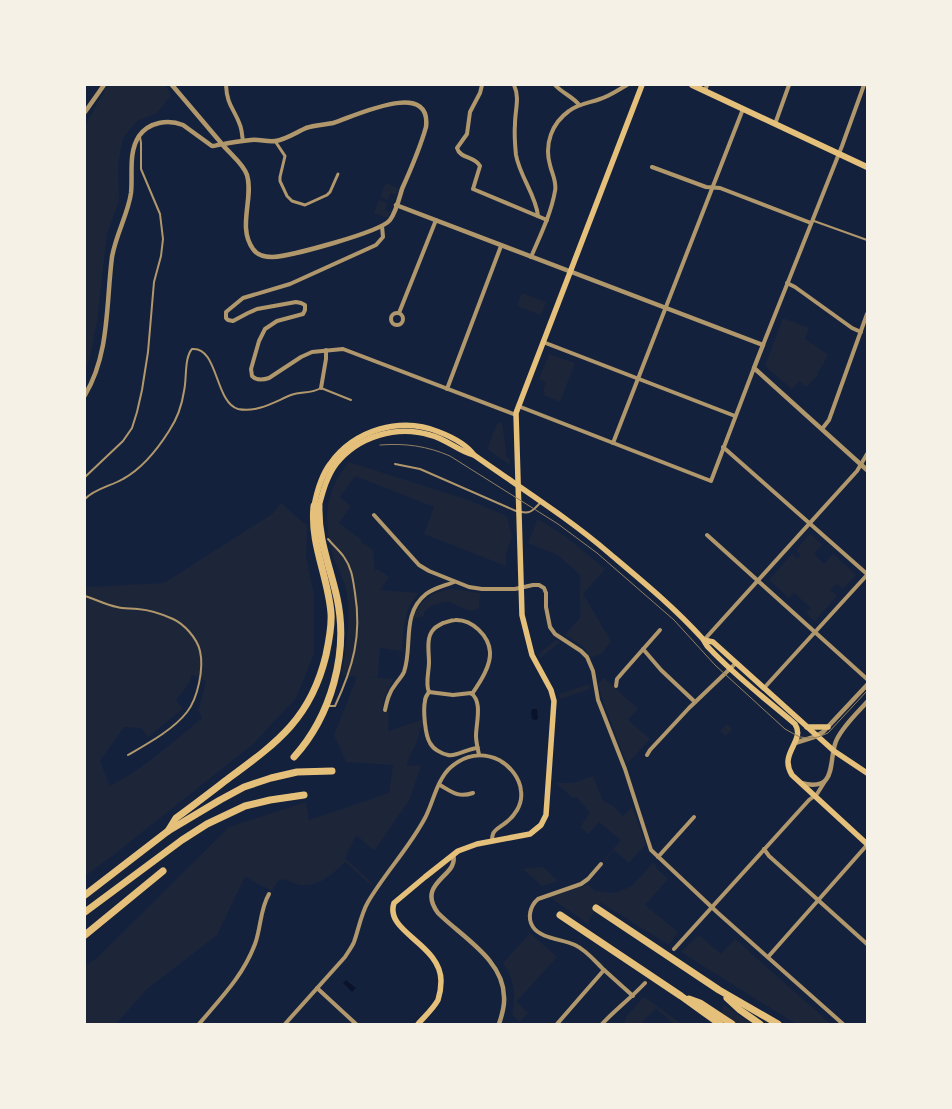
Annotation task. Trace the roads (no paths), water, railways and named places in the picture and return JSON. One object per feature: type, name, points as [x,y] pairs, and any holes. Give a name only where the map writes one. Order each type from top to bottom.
[{"type":"highway","points":[[294,757],[309,739],[319,722],[334,684],[338,660],[340,633],[337,598],[325,540],[319,516],[315,507]]},
{"type":"highway","points":[[168,831],[176,818],[253,761],[282,736],[300,714],[314,690],[328,646],[331,614],[326,582],[313,532],[315,507]]},
{"type":"highway","points":[[85,895],[168,831],[244,787],[271,778],[298,772],[332,772]]},
{"type":"highway","points":[[85,912],[182,840],[207,824],[245,806],[270,800],[304,796]]},
{"type":"highway","points":[[85,935],[163,871]]},
{"type":"highway","points":[[596,908],[719,990],[778,1024]]},
{"type":"highway","points":[[560,915],[720,1024]]},
{"type":"highway","points":[[719,990],[740,1010],[760,1024]]},
{"type":"highway","points":[[681,996],[700,1002],[732,1024]]},
{"type":"main road","points":[[418,1024],[432,1008],[439,997],[441,984],[440,970],[432,956],[398,923],[393,916],[393,908],[397,900],[453,855],[464,848],[477,844],[530,834],[541,825],[545,819],[554,701],[551,690],[531,652],[522,615],[516,415],[542,342],[642,85]]},
{"type":"main road","points":[[692,85],[706,88],[743,109],[867,167]]},
{"type":"main road","points":[[315,507],[320,482],[326,469],[334,458],[353,441],[377,430],[402,426],[430,429],[455,439],[470,449],[474,455],[572,524],[608,552],[664,600],[704,640],[707,647],[761,697],[771,702],[795,724],[798,734],[789,753],[787,762],[789,771],[798,782],[867,844]]},
{"type":"main road","points":[[704,640],[713,642],[834,751],[867,774]]},
{"type":"main road","points":[[807,727],[828,727]]},
{"type":"street","points":[[85,112],[104,85]]},
{"type":"street","points":[[85,395],[90,387],[98,366],[103,347],[112,256],[130,194],[134,151],[139,136],[146,129],[156,124],[174,122],[183,125],[212,146],[222,144],[258,139],[275,141],[308,127],[334,122],[351,115],[382,106],[405,103],[421,108],[425,111],[427,117],[426,127],[390,220],[382,226],[358,236],[283,256],[262,256],[252,248],[247,231],[248,188],[246,173],[242,166],[222,144],[172,85]]},
{"type":"street","points":[[226,85],[229,103],[240,125],[243,141]]},
{"type":"street","points":[[482,85],[480,93],[470,112],[467,134],[457,148],[460,153],[476,160],[480,166],[472,189],[547,220]]},
{"type":"street","points":[[514,85],[518,96],[515,124],[516,157],[520,171],[536,204],[538,216]]},
{"type":"street","points":[[555,85],[579,105]]},
{"type":"street","points":[[532,257],[547,220],[556,189],[548,159],[549,137],[555,126],[569,111],[579,105],[601,99],[627,85]]},
{"type":"street","points":[[775,124],[789,85]]},
{"type":"street","points":[[518,406],[711,481],[864,85]]},
{"type":"street","points":[[613,443],[743,109]]},
{"type":"street","points":[[275,141],[285,156],[280,181],[287,196],[292,201],[305,205],[327,195],[330,192],[338,174]]},
{"type":"street","points":[[652,167],[706,187],[720,188],[811,221]]},
{"type":"street","points":[[396,205],[763,345]]},
{"type":"street","points":[[399,313],[436,220]]},
{"type":"street","points":[[382,226],[383,237],[376,245],[290,284],[243,298],[239,300],[226,314],[228,320],[233,321],[257,309],[296,302],[305,306],[303,314],[277,321],[267,326],[259,341],[251,374],[254,378],[261,380],[269,378],[306,354],[326,350],[345,349],[516,415]]},
{"type":"street","points":[[447,389],[501,246]]},
{"type":"street","points":[[787,283],[795,287],[852,328],[861,332]]},
{"type":"street","points":[[822,430],[829,420],[867,314]]},
{"type":"street","points":[[542,342],[735,416]]},
{"type":"street","points":[[321,388],[326,350]]},
{"type":"street","points":[[754,368],[867,470]]},
{"type":"street","points":[[723,447],[867,575],[764,688]]},
{"type":"street","points":[[704,640],[810,524],[857,470],[867,454]]},
{"type":"street","points":[[374,515],[422,567],[454,582],[469,587],[482,589],[520,585],[541,585],[544,588],[546,593],[546,607],[550,627],[555,634],[576,646],[587,657],[593,672],[598,700],[624,769],[649,846],[653,853],[843,1024]]},
{"type":"street","points":[[707,535],[867,679]]},
{"type":"street","points":[[385,710],[387,699],[394,685],[401,678],[404,672],[408,649],[409,624],[417,603],[435,589],[454,582]]},
{"type":"street","points":[[472,694],[489,662],[490,648],[484,636],[470,624],[457,620],[439,625],[434,628],[431,633],[429,646],[427,686],[429,692],[425,701],[428,739],[432,746],[444,754],[452,755],[472,748],[478,748]]},
{"type":"street","points":[[616,686],[617,679],[660,630]]},
{"type":"street","points":[[643,649],[661,670],[695,702]]},
{"type":"street","points":[[647,755],[695,702],[736,663]]},
{"type":"street","points":[[795,743],[817,736],[828,727],[867,685]]},
{"type":"street","points":[[429,692],[453,695],[472,694]]},
{"type":"street","points":[[472,694],[479,711],[476,734],[479,755]]},
{"type":"street","points":[[674,949],[823,786],[831,770],[834,751],[839,736],[867,702]]},
{"type":"street","points":[[286,1024],[345,957],[354,943],[360,920],[367,903],[424,820],[447,772],[456,763],[466,758],[479,755],[497,759],[508,766],[519,783],[521,791],[518,809],[508,821],[495,831],[492,841]]},
{"type":"street","points":[[798,782],[812,785],[823,782],[827,778]]},
{"type":"street","points":[[440,785],[455,794],[464,796],[473,793]]},
{"type":"street","points":[[658,858],[694,817]]},
{"type":"street","points":[[768,957],[867,844]]},
{"type":"street","points":[[764,849],[769,856],[867,944]]},
{"type":"street","points":[[453,855],[454,860],[452,866],[433,888],[431,895],[433,905],[443,918],[484,954],[496,968],[502,982],[504,997],[500,1024]]},
{"type":"street","points":[[601,864],[587,880],[581,884],[538,899],[532,907],[530,914],[533,927],[539,932],[579,947],[633,996]]},
{"type":"street","points":[[199,1024],[244,969],[255,943],[264,905],[269,894]]},
{"type":"street","points":[[558,1024],[604,970]]},
{"type":"street","points":[[602,1024],[645,983]]},
{"type":"street","points":[[317,988],[356,1024]]},
{"type":"lane","points":[[85,477],[123,441],[132,428],[142,390],[148,352],[154,282],[161,256],[163,239],[160,214],[141,169],[141,143],[139,136]]},
{"type":"lane","points":[[811,221],[867,240]]},
{"type":"lane","points":[[85,499],[92,493],[116,483],[129,475],[140,467],[159,446],[171,429],[182,405],[188,355],[192,349],[196,348],[204,352],[209,359],[225,396],[236,408],[253,409],[271,405],[292,395],[303,392],[311,393],[321,388],[351,400]]},
{"type":"lane","points":[[395,464],[420,469],[516,511],[525,513],[531,511],[540,502]]},
{"type":"lane","points":[[325,540],[344,558],[352,575],[358,609],[358,626],[354,658],[336,706],[326,706]]},
{"type":"lane","points":[[85,596],[116,607],[152,611],[173,619],[191,634],[200,651],[200,676],[192,703],[187,712],[151,741],[128,755]]},
{"type":"tram line","points":[[380,445],[398,444],[416,446],[450,456],[558,524],[597,553],[674,620],[715,665],[785,729],[794,734],[800,737],[810,738],[828,733],[867,691]]}]
